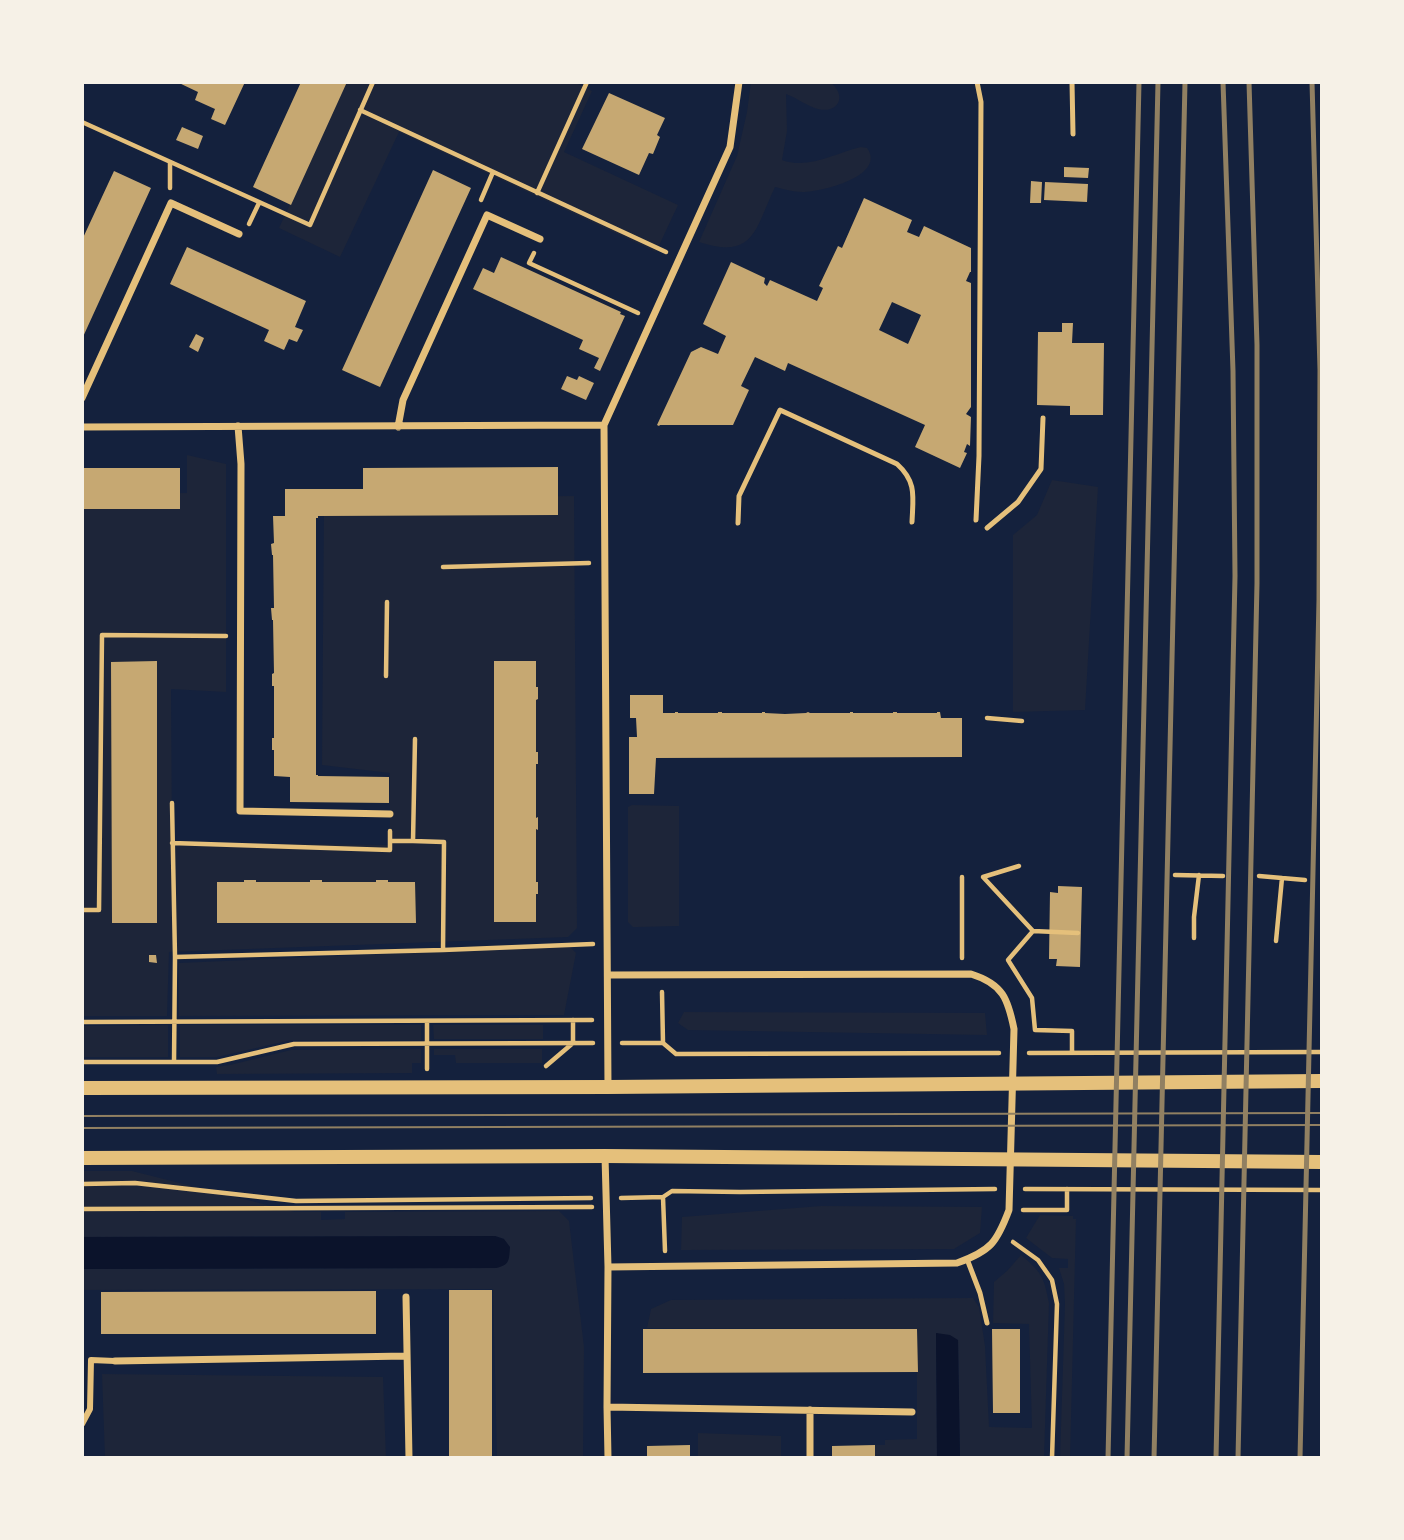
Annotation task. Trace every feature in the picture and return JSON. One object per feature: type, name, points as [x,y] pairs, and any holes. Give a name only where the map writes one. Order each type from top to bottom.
[{"type":"main road","points":[[82,1088],[1322,1081]]},
{"type":"main road","points":[[82,1158],[605,1156],[1322,1162]]},
{"type":"street","points":[[608,1087],[604,425],[730,147],[740,82]]},
{"type":"street","points":[[82,398],[171,203],[239,234]]},
{"type":"street","points":[[398,427],[403,400],[487,215],[540,239]]},
{"type":"street","points":[[82,427],[604,425]]},
{"type":"street","points":[[238,426],[241,464],[240,811],[390,814]]},
{"type":"street","points":[[608,1267],[957,1263],[967,1259],[991,1245],[999,1236],[1009,1206],[1014,1034],[1011,1013],[1003,994],[981,977],[961,973],[609,975]]},
{"type":"street","points":[[605,1156],[608,1458]]},
{"type":"street","points":[[406,1297],[409,1458]]},
{"type":"street","points":[[82,1424],[90,1409],[91,1360],[406,1356]]},
{"type":"street","points":[[607,1407],[912,1412]]},
{"type":"street","points":[[810,1409],[810,1458]]},
{"type":"lane","points":[[976,520],[981,103],[978,82]]},
{"type":"lane","points":[[1072,82],[1073,134]]},
{"type":"lane","points":[[738,523],[739,496],[779,410],[897,464],[910,479],[913,495],[912,522]]},
{"type":"lane","points":[[987,528],[1018,502],[1041,469],[1043,418]]},
{"type":"lane","points":[[967,1259],[981,1293],[987,1323]]},
{"type":"path","points":[[82,122],[310,225],[373,82]]},
{"type":"path","points":[[537,193],[587,82]]},
{"type":"path","points":[[360,110],[679,258]]},
{"type":"path","points":[[170,163],[171,203]]},
{"type":"path","points":[[487,215],[479,204],[493,172]]},
{"type":"path","points":[[540,239],[529,263],[652,320]]},
{"type":"path","points":[[443,567],[606,563]]},
{"type":"path","points":[[386,676],[387,602]]},
{"type":"path","points":[[82,910],[99,910],[102,635],[240,636]]},
{"type":"path","points":[[987,718],[1023,721]]},
{"type":"path","points":[[413,841],[415,739]]},
{"type":"path","points":[[172,803],[174,1062]]},
{"type":"path","points":[[172,843],[390,850],[390,814]]},
{"type":"path","points":[[390,841],[444,842],[443,950]]},
{"type":"path","points":[[1019,866],[983,877],[1033,931],[1078,933]]},
{"type":"path","points":[[1175,875],[1223,876]]},
{"type":"path","points":[[1195,938],[1194,917],[1199,875]]},
{"type":"path","points":[[1259,876],[1306,880]]},
{"type":"path","points":[[961,973],[962,877]]},
{"type":"path","points":[[1276,941],[1282,878]]},
{"type":"path","points":[[1033,931],[1008,960],[1032,998],[1035,1030],[1072,1031],[1072,1053]]},
{"type":"path","points":[[175,957],[608,943]]},
{"type":"path","points":[[662,975],[663,1043]]},
{"type":"path","points":[[542,1070],[573,1043],[573,1020]]},
{"type":"path","points":[[82,1022],[608,1020]]},
{"type":"path","points":[[427,1021],[427,1070]]},
{"type":"path","points":[[82,1062],[217,1062],[294,1044],[663,1043],[676,1054],[1003,1053]]},
{"type":"path","points":[[1016,1053],[1322,1052]]},
{"type":"path","points":[[82,1184],[135,1183],[296,1201],[606,1203]]},
{"type":"path","points":[[82,1209],[606,1203],[663,1197],[672,1191],[999,1189]]},
{"type":"path","points":[[1013,1189],[1322,1189]]},
{"type":"path","points":[[1044,1210],[1067,1210],[1067,1189]]},
{"type":"path","points":[[663,1197],[665,1266]]},
{"type":"path","points":[[999,1236],[1038,1260],[1052,1280],[1057,1304],[1052,1458]]},
{"type":"shaded area","points":[[347,82],[574,82],[592,91],[564,152],[678,205],[656,252],[399,132],[340,257],[279,228]]},
{"type":"shaded area","points":[[751,82],[830,82],[839,93],[838,103],[825,110],[814,108],[786,94],[787,131],[782,160],[792,163],[812,162],[861,147],[867,148],[871,158],[868,167],[860,174],[823,189],[799,192],[775,187],[757,228],[750,237],[742,244],[718,247],[699,242],[737,156]]},
{"type":"shaded area","points":[[187,455],[226,464],[226,692],[171,689],[172,843],[390,845],[390,773],[322,765],[324,504],[367,498],[574,496],[577,928],[568,937],[169,952],[167,1016],[82,1016],[82,494],[187,493]]},
{"type":"shaded area","points":[[1052,480],[1098,487],[1085,710],[1013,712],[1013,535],[1037,515]]},
{"type":"shaded area","points":[[679,806],[679,926],[633,927],[628,922],[628,807]]},
{"type":"shaded area","points":[[569,946],[576,953],[564,1015],[179,1016],[179,963]]},
{"type":"shaded area","points":[[684,1012],[985,1013],[987,1035],[688,1030],[678,1023]]},
{"type":"shaded area","points":[[168,1025],[168,1057],[82,1057],[82,1026]]},
{"type":"shaded area","points":[[180,1025],[421,1025],[421,1040],[291,1040],[217,1057],[180,1057]]},
{"type":"shaded area","points":[[433,1025],[543,1025],[543,1039],[434,1039]]},
{"type":"shaded area","points":[[421,1049],[421,1063],[412,1063],[412,1073],[217,1074],[216,1067],[291,1050]]},
{"type":"shaded area","points":[[434,1049],[542,1049],[542,1063],[456,1063],[455,1055],[434,1055]]},
{"type":"shaded area","points":[[82,1171],[132,1171],[295,1212],[321,1212],[321,1220],[345,1219],[345,1212],[559,1211],[569,1221],[584,1347],[583,1458],[497,1458],[493,1289],[82,1290],[82,1269],[496,1268],[504,1239],[495,1236],[82,1237]]},
{"type":"shaded area","points":[[821,1206],[982,1207],[980,1233],[954,1249],[681,1250],[682,1217]]},
{"type":"shaded area","points":[[1040,1215],[1073,1216],[1073,1219],[1076,1219],[1070,1458],[1060,1458],[1065,1304],[1064,1284],[1059,1268],[1068,1268],[1068,1259],[1052,1258],[1026,1238]]},
{"type":"shaded area","points":[[495,1236],[504,1239],[510,1247],[508,1261],[496,1268],[82,1269],[82,1237]]},
{"type":"shaded area","points":[[1021,1255],[1041,1275],[1049,1303],[1044,1458],[960,1458],[958,1340],[936,1333],[937,1458],[875,1458],[875,1445],[885,1445],[885,1440],[917,1439],[917,1329],[647,1328],[651,1309],[671,1300],[973,1298],[979,1307],[985,1346],[989,1427],[1032,1428],[1029,1324],[993,1323],[994,1282]]},
{"type":"shaded area","points":[[936,1333],[950,1335],[958,1340],[960,1458],[937,1458]]},
{"type":"shaded area","points":[[102,1374],[383,1377],[386,1458],[105,1458]]},
{"type":"shaded area","points":[[698,1433],[781,1436],[781,1458],[698,1458]]},
{"type":"building","points":[[177,82],[245,82],[225,125],[211,119],[215,109],[195,100],[198,92]]},
{"type":"building","points":[[301,82],[347,82],[291,205],[253,187]]},
{"type":"building","points":[[609,93],[665,118],[657,135],[660,137],[653,154],[649,153],[639,175],[582,149]]},
{"type":"building","points":[[182,127],[203,136],[198,149],[176,140]]},
{"type":"building","points":[[1064,167],[1089,168],[1088,178],[1064,177]]},
{"type":"building","points":[[433,170],[471,188],[380,387],[342,370]]},
{"type":"building","points":[[114,171],[151,188],[82,339],[82,240]]},
{"type":"building","points":[[1031,181],[1042,182],[1041,203],[1030,203]]},
{"type":"building","points":[[1045,182],[1088,184],[1087,202],[1044,200]]},
{"type":"building","points":[[864,198],[912,220],[907,232],[919,237],[924,226],[971,248],[971,272],[966,281],[971,283],[971,407],[966,414],[971,417],[970,446],[967,444],[964,452],[967,453],[960,468],[915,447],[925,425],[788,363],[785,371],[755,357],[741,386],[749,390],[733,425],[657,425],[691,352],[701,347],[718,354],[726,336],[703,324],[731,262],[765,278],[764,283],[767,286],[770,280],[817,301],[823,288],[819,286],[838,246],[842,248]],"holes":[[[892,302],[921,315],[908,344],[879,330]]]},
{"type":"building","points":[[187,247],[306,301],[295,327],[303,330],[297,342],[289,339],[284,350],[264,341],[269,330],[170,284]]},
{"type":"building","points":[[501,257],[625,316],[600,371],[594,368],[599,358],[579,349],[583,340],[473,289],[483,268],[494,273]]},
{"type":"building","points":[[1062,323],[1073,323],[1072,343],[1104,343],[1103,415],[1070,415],[1070,406],[1037,405],[1038,332],[1062,332]]},
{"type":"building","points":[[196,334],[204,338],[198,352],[189,347]]},
{"type":"building","points":[[567,376],[577,380],[579,376],[594,383],[586,400],[561,389]]},
{"type":"building","points":[[558,467],[558,515],[316,518],[316,775],[389,777],[389,803],[290,802],[290,777],[274,776],[272,750],[274,673],[271,608],[274,608],[271,544],[274,543],[273,516],[285,516],[285,489],[363,489],[363,468]]},
{"type":"building","points":[[82,468],[180,468],[180,509],[82,509]]},
{"type":"building","points":[[157,661],[157,923],[112,923],[111,662]]},
{"type":"building","points":[[494,661],[536,661],[536,922],[494,922]]},
{"type":"building","points":[[630,695],[663,695],[663,713],[940,712],[941,718],[962,718],[962,757],[656,758],[654,794],[629,794],[629,737],[637,737],[636,718],[630,718]]},
{"type":"building","points":[[217,882],[415,882],[416,923],[217,923]]},
{"type":"building","points":[[1058,886],[1082,887],[1080,967],[1056,966],[1057,959],[1049,959],[1050,892],[1058,893]]},
{"type":"building","points":[[149,955],[156,955],[157,963],[149,962]]},
{"type":"building","points":[[449,1290],[492,1290],[492,1458],[449,1458]]},
{"type":"building","points":[[376,1291],[376,1334],[101,1334],[101,1292]]},
{"type":"building","points":[[643,1329],[917,1329],[918,1372],[643,1373]]},
{"type":"building","points":[[992,1329],[1020,1329],[1020,1413],[993,1413]]},
{"type":"building","points":[[690,1445],[690,1458],[647,1458],[647,1446]]},
{"type":"building","points":[[875,1445],[875,1458],[832,1458],[832,1446]]},
{"type":"tram line","points":[[82,1116],[1322,1113]]},
{"type":"tram line","points":[[82,1128],[1322,1125]]},
{"type":"railway","points":[[1108,1458],[1139,82]]},
{"type":"railway","points":[[1127,1458],[1158,82]]},
{"type":"railway","points":[[1154,1458],[1185,82]]},
{"type":"railway","points":[[1216,1458],[1235,576],[1233,371],[1223,82]]},
{"type":"railway","points":[[1238,1458],[1257,583],[1257,345],[1249,82]]},
{"type":"railway","points":[[1300,1458],[1319,600],[1320,370],[1312,82]]}]
